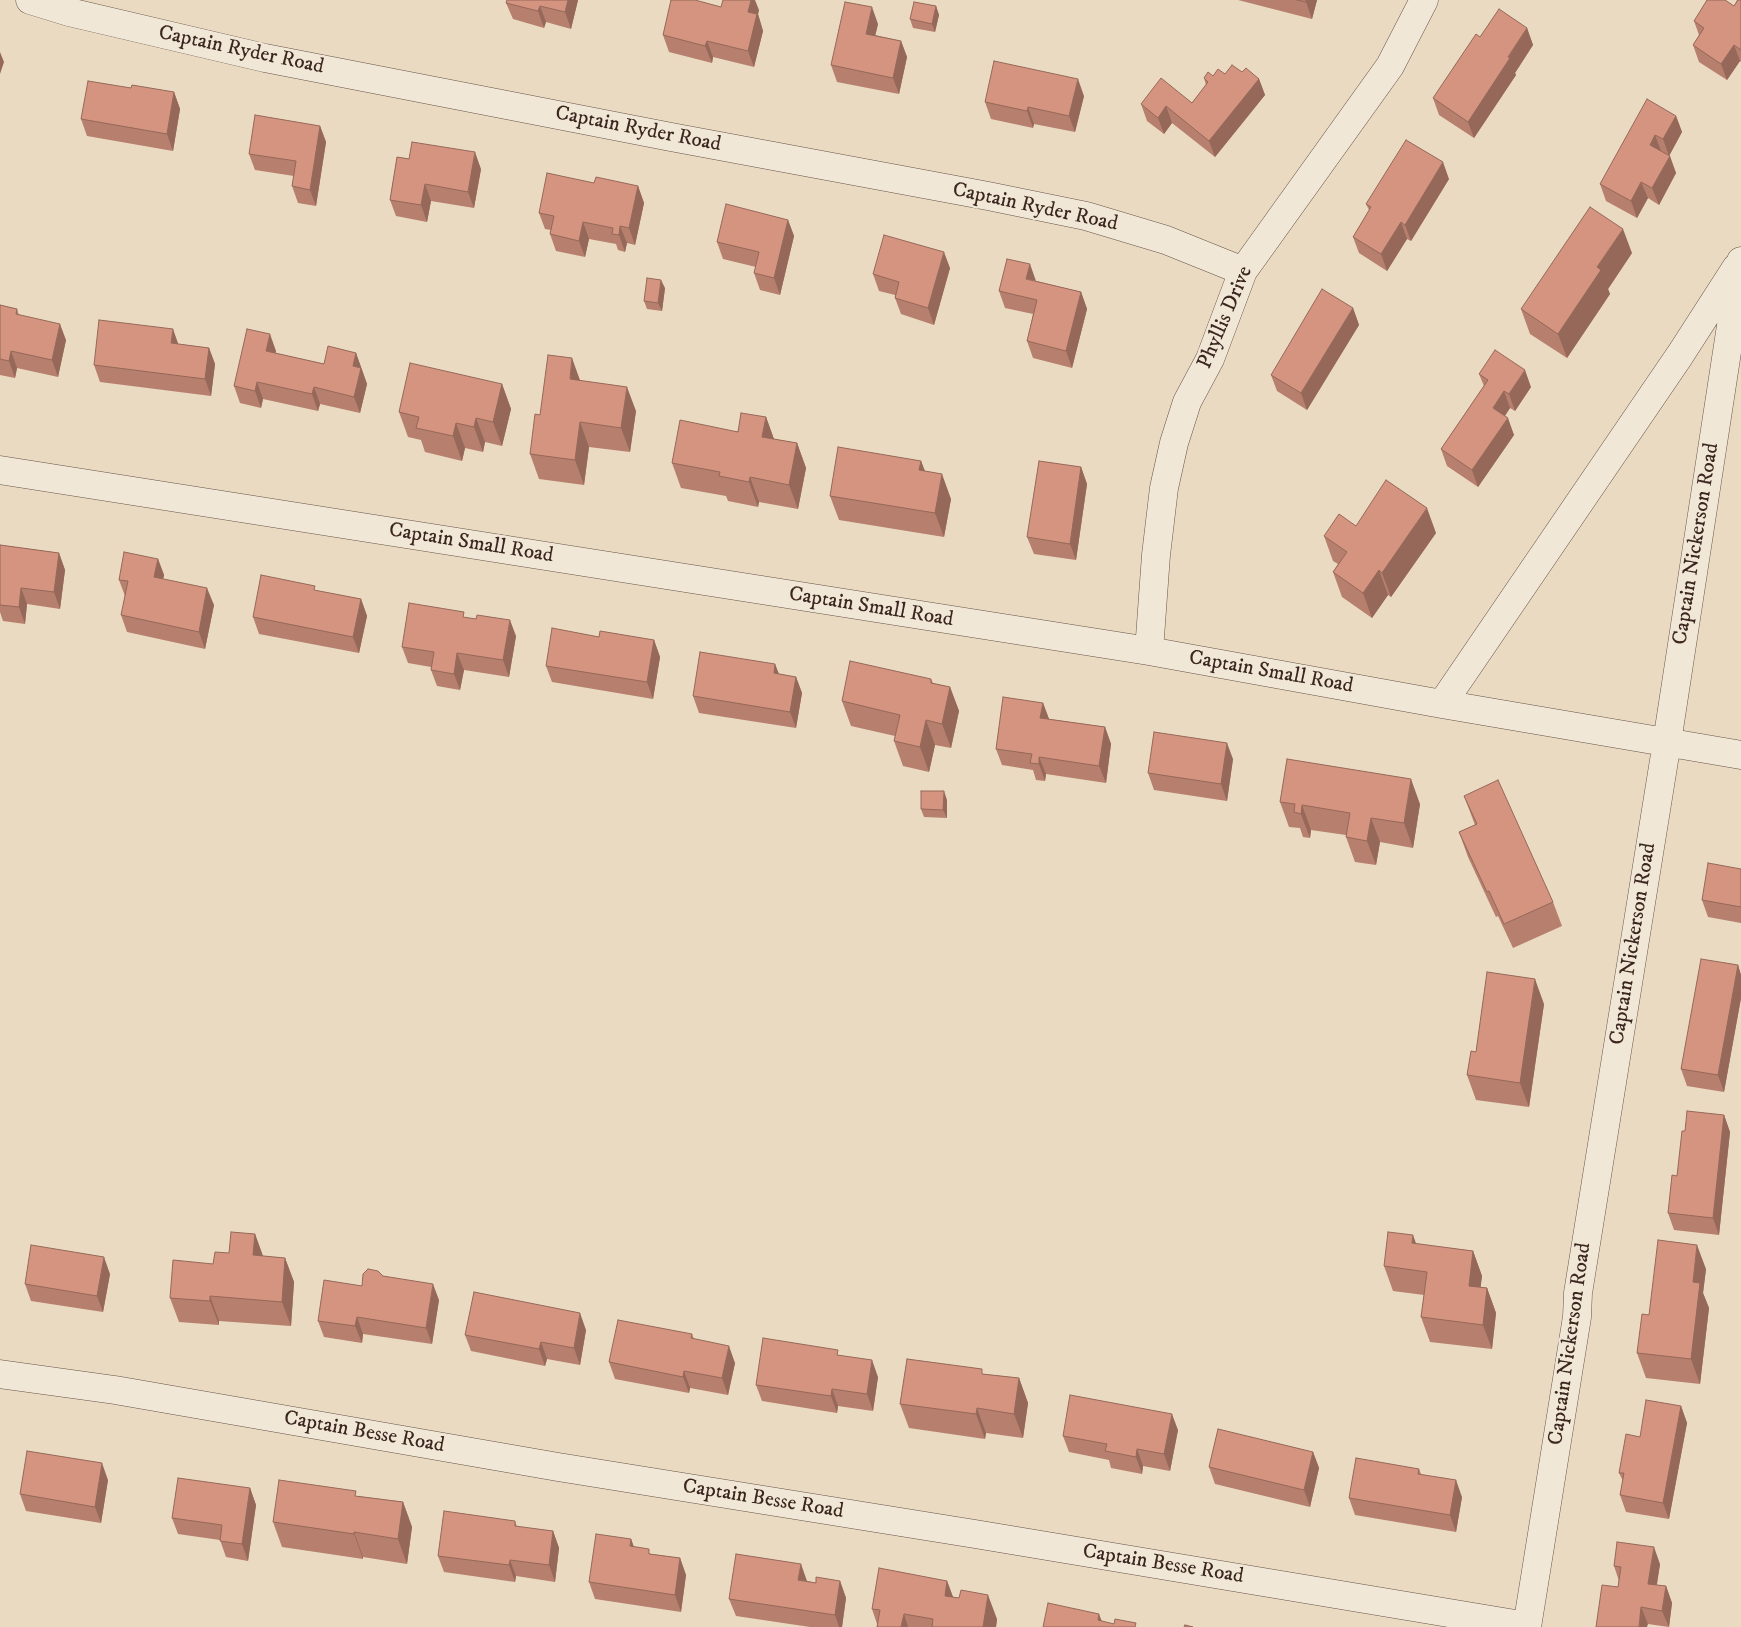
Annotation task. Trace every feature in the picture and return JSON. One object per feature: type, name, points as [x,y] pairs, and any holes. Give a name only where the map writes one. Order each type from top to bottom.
[{"type":"street","name":"Captain Ryder Road","points":[[30,0],[69,12],[265,58],[1086,216],[1166,240],[1242,271]]},
{"type":"street","name":"Phyllis Drive","points":[[1149,651],[1156,555],[1164,488],[1174,442],[1187,402],[1210,359],[1242,271],[1390,66],[1424,0]]},
{"type":"street","name":"Captain Nickerson Road","points":[[1442,704],[1680,355],[1741,261]]},
{"type":"street","name":"Captain Nickerson Road","points":[[1527,1626],[1577,1317],[1578,1293],[1741,261]]},
{"type":"street","name":"Captain Small Road","points":[[0,470],[1149,651],[1442,704],[1741,755]]},
{"type":"street","name":"Captain Besse Road","points":[[0,1374],[115,1390],[558,1467],[965,1532],[1527,1626]]},
{"type":"building","points":[[507,0],[568,0],[565,12],[540,6],[538,11],[506,3]]},
{"type":"building","points":[[671,0],[695,0],[721,7],[723,0],[751,0],[748,12],[757,14],[748,51],[707,41],[705,46],[663,35]]},
{"type":"building","points":[[1707,0],[1725,0],[1734,6],[1738,0],[1741,0],[1741,50],[1734,45],[1721,64],[1693,45],[1704,28],[1694,21]]},
{"type":"building","points":[[845,2],[872,7],[866,34],[901,41],[893,78],[831,65]]},
{"type":"building","points":[[914,2],[936,6],[932,24],[910,19]]},
{"type":"building","points":[[1499,9],[1527,28],[1508,57],[1510,58],[1468,122],[1433,98],[1476,34],[1480,37]]},
{"type":"building","points":[[994,61],[1078,79],[1069,116],[1028,107],[1027,111],[985,102]]},
{"type":"building","points":[[1232,65],[1242,72],[1246,68],[1259,79],[1209,141],[1166,106],[1158,118],[1141,104],[1161,78],[1192,103],[1208,82],[1204,78],[1208,72],[1213,76],[1218,69],[1225,74]]},
{"type":"building","points":[[88,81],[131,88],[132,85],[174,92],[167,134],[81,119]]},
{"type":"building","points":[[1647,99],[1676,116],[1663,139],[1655,135],[1650,145],[1670,156],[1652,188],[1641,182],[1631,201],[1600,184]]},
{"type":"building","points":[[255,115],[320,126],[310,190],[292,186],[296,161],[249,154]]},
{"type":"building","points":[[1406,140],[1443,162],[1405,225],[1401,222],[1381,254],[1353,237],[1371,207],[1366,204]]},
{"type":"building","points":[[412,142],[475,152],[468,192],[425,184],[421,205],[390,200],[397,157],[409,159]]},
{"type":"building","points":[[547,173],[594,183],[596,177],[638,186],[629,228],[620,226],[619,235],[612,234],[613,228],[583,222],[579,241],[550,234],[554,216],[539,213]]},
{"type":"building","points":[[726,204],[788,220],[774,278],[754,273],[759,252],[717,242]]},
{"type":"building","points":[[1590,207],[1623,229],[1597,267],[1601,270],[1558,334],[1521,309]]},
{"type":"building","points":[[884,235],[944,252],[928,308],[895,298],[899,282],[873,274]]},
{"type":"building","points":[[1007,259],[1030,264],[1026,279],[1081,292],[1066,351],[1027,341],[1037,300],[999,291]]},
{"type":"building","points":[[647,278],[661,280],[658,303],[644,301]]},
{"type":"building","points":[[1322,289],[1353,308],[1301,393],[1271,375]]},
{"type":"building","points":[[0,305],[17,309],[16,314],[60,324],[52,360],[11,351],[9,361],[0,359]]},
{"type":"building","points":[[99,320],[173,329],[171,343],[209,348],[205,379],[94,365]]},
{"type":"building","points":[[247,329],[270,334],[266,351],[324,364],[328,346],[356,353],[353,366],[361,368],[354,397],[314,387],[312,394],[257,382],[255,391],[234,386]]},
{"type":"building","points":[[1495,350],[1525,370],[1509,394],[1504,391],[1493,408],[1508,418],[1472,470],[1441,449],[1488,380],[1479,374]]},
{"type":"building","points":[[548,355],[572,358],[570,379],[627,387],[621,428],[580,422],[575,460],[530,454],[535,414],[540,415]]},
{"type":"building","points":[[410,363],[502,384],[493,422],[476,418],[474,427],[456,423],[453,436],[416,428],[419,417],[399,412]]},
{"type":"building","points":[[741,413],[766,417],[762,437],[797,443],[789,485],[750,477],[749,482],[719,476],[720,472],[672,463],[680,420],[738,432]]},
{"type":"building","points":[[838,447],[921,461],[919,470],[942,474],[935,513],[830,496]]},
{"type":"building","points":[[1039,461],[1081,467],[1070,544],[1027,537]]},
{"type":"building","points":[[1386,480],[1427,508],[1382,573],[1379,570],[1363,593],[1333,572],[1347,552],[1324,536],[1339,514],[1356,526]]},
{"type":"building","points":[[0,545],[59,553],[54,592],[21,588],[19,607],[0,605]]},
{"type":"building","points":[[124,552],[158,559],[154,577],[207,588],[199,632],[121,615],[128,581],[119,580]]},
{"type":"building","points":[[261,575],[315,586],[314,590],[361,599],[353,637],[253,617]]},
{"type":"building","points":[[409,603],[464,612],[463,617],[476,619],[477,615],[510,620],[503,660],[457,653],[454,674],[431,670],[434,652],[402,647]]},
{"type":"building","points":[[552,628],[599,637],[600,631],[654,640],[647,682],[546,666]]},
{"type":"building","points":[[700,652],[775,664],[774,673],[796,677],[790,712],[693,696]]},
{"type":"building","points":[[850,661],[931,679],[931,683],[950,687],[942,724],[926,720],[920,747],[894,741],[900,715],[842,701]]},
{"type":"building","points":[[1003,697],[1043,703],[1040,718],[1105,727],[1099,766],[1039,757],[1039,764],[1030,763],[1032,754],[996,749]]},
{"type":"building","points":[[1154,732],[1227,743],[1221,784],[1148,773]]},
{"type":"building","points":[[1287,759],[1411,779],[1404,823],[1371,818],[1367,841],[1346,837],[1350,813],[1302,805],[1301,814],[1294,812],[1295,804],[1280,802]]},
{"type":"building","points":[[1498,780],[1553,902],[1504,924],[1459,832],[1477,824],[1464,796]]},
{"type":"building","points":[[921,791],[944,791],[943,810],[921,809]]},
{"type":"building","points":[[1708,863],[1741,869],[1741,907],[1702,900]]},
{"type":"building","points":[[1701,959],[1738,965],[1718,1075],[1681,1069]]},
{"type":"building","points":[[1487,972],[1535,979],[1520,1083],[1467,1075],[1471,1051],[1476,1052]]},
{"type":"building","points":[[1687,1111],[1724,1115],[1713,1218],[1668,1213],[1672,1175],[1677,1176],[1682,1131],[1685,1131]]},
{"type":"building","points":[[231,1232],[255,1234],[253,1255],[285,1258],[282,1302],[210,1296],[210,1301],[170,1298],[173,1260],[213,1264],[215,1252],[229,1253]]},
{"type":"building","points":[[1388,1232],[1413,1235],[1412,1243],[1473,1251],[1469,1286],[1487,1288],[1483,1325],[1421,1317],[1427,1272],[1384,1266]]},
{"type":"building","points":[[1658,1240],[1697,1245],[1693,1282],[1700,1283],[1691,1359],[1637,1353],[1642,1314],[1649,1315]]},
{"type":"building","points":[[31,1245],[104,1257],[97,1296],[25,1284]]},
{"type":"building","points":[[368,1269],[378,1271],[383,1276],[433,1284],[426,1328],[357,1317],[355,1326],[318,1321],[324,1280],[362,1286],[363,1274]]},
{"type":"building","points":[[474,1292],[580,1313],[574,1348],[541,1342],[539,1349],[465,1335]]},
{"type":"building","points":[[618,1320],[692,1334],[691,1338],[729,1346],[722,1378],[684,1371],[683,1377],[609,1362]]},
{"type":"building","points":[[763,1338],[838,1350],[837,1355],[872,1360],[867,1394],[832,1389],[831,1396],[756,1385]]},
{"type":"building","points":[[907,1359],[982,1369],[982,1374],[1019,1378],[1014,1414],[977,1408],[976,1414],[900,1404]]},
{"type":"building","points":[[1070,1395],[1172,1414],[1164,1454],[1137,1449],[1136,1457],[1105,1451],[1107,1444],[1063,1436]]},
{"type":"building","points":[[1646,1400],[1681,1406],[1663,1503],[1620,1495],[1624,1473],[1619,1473],[1626,1434],[1640,1437]]},
{"type":"building","points":[[1218,1429],[1313,1452],[1304,1490],[1209,1467]]},
{"type":"building","points":[[27,1451],[102,1463],[95,1507],[20,1494]]},
{"type":"building","points":[[1356,1458],[1419,1469],[1418,1474],[1456,1480],[1450,1515],[1349,1498]]},
{"type":"building","points":[[178,1478],[250,1488],[242,1544],[220,1541],[222,1525],[172,1518]]},
{"type":"building","points":[[279,1480],[356,1491],[355,1496],[403,1502],[398,1539],[273,1522]]},
{"type":"building","points":[[444,1511],[515,1521],[515,1526],[553,1531],[549,1565],[510,1560],[509,1565],[438,1556]]},
{"type":"building","points":[[596,1534],[631,1539],[630,1546],[649,1549],[649,1554],[680,1558],[675,1595],[589,1582]]},
{"type":"building","points":[[1617,1542],[1654,1547],[1648,1584],[1666,1586],[1662,1611],[1641,1607],[1639,1627],[1596,1627],[1602,1585],[1618,1587],[1621,1567],[1614,1566]]},
{"type":"building","points":[[736,1554],[801,1564],[798,1580],[816,1583],[816,1577],[840,1581],[835,1615],[729,1599]]},
{"type":"building","points":[[879,1568],[947,1581],[945,1596],[959,1598],[961,1590],[988,1595],[983,1627],[932,1627],[933,1619],[904,1614],[901,1627],[877,1627],[880,1610],[872,1609]]},
{"type":"building","points":[[1048,1603],[1099,1614],[1098,1620],[1114,1624],[1115,1619],[1136,1623],[1135,1627],[1043,1627]]}]
